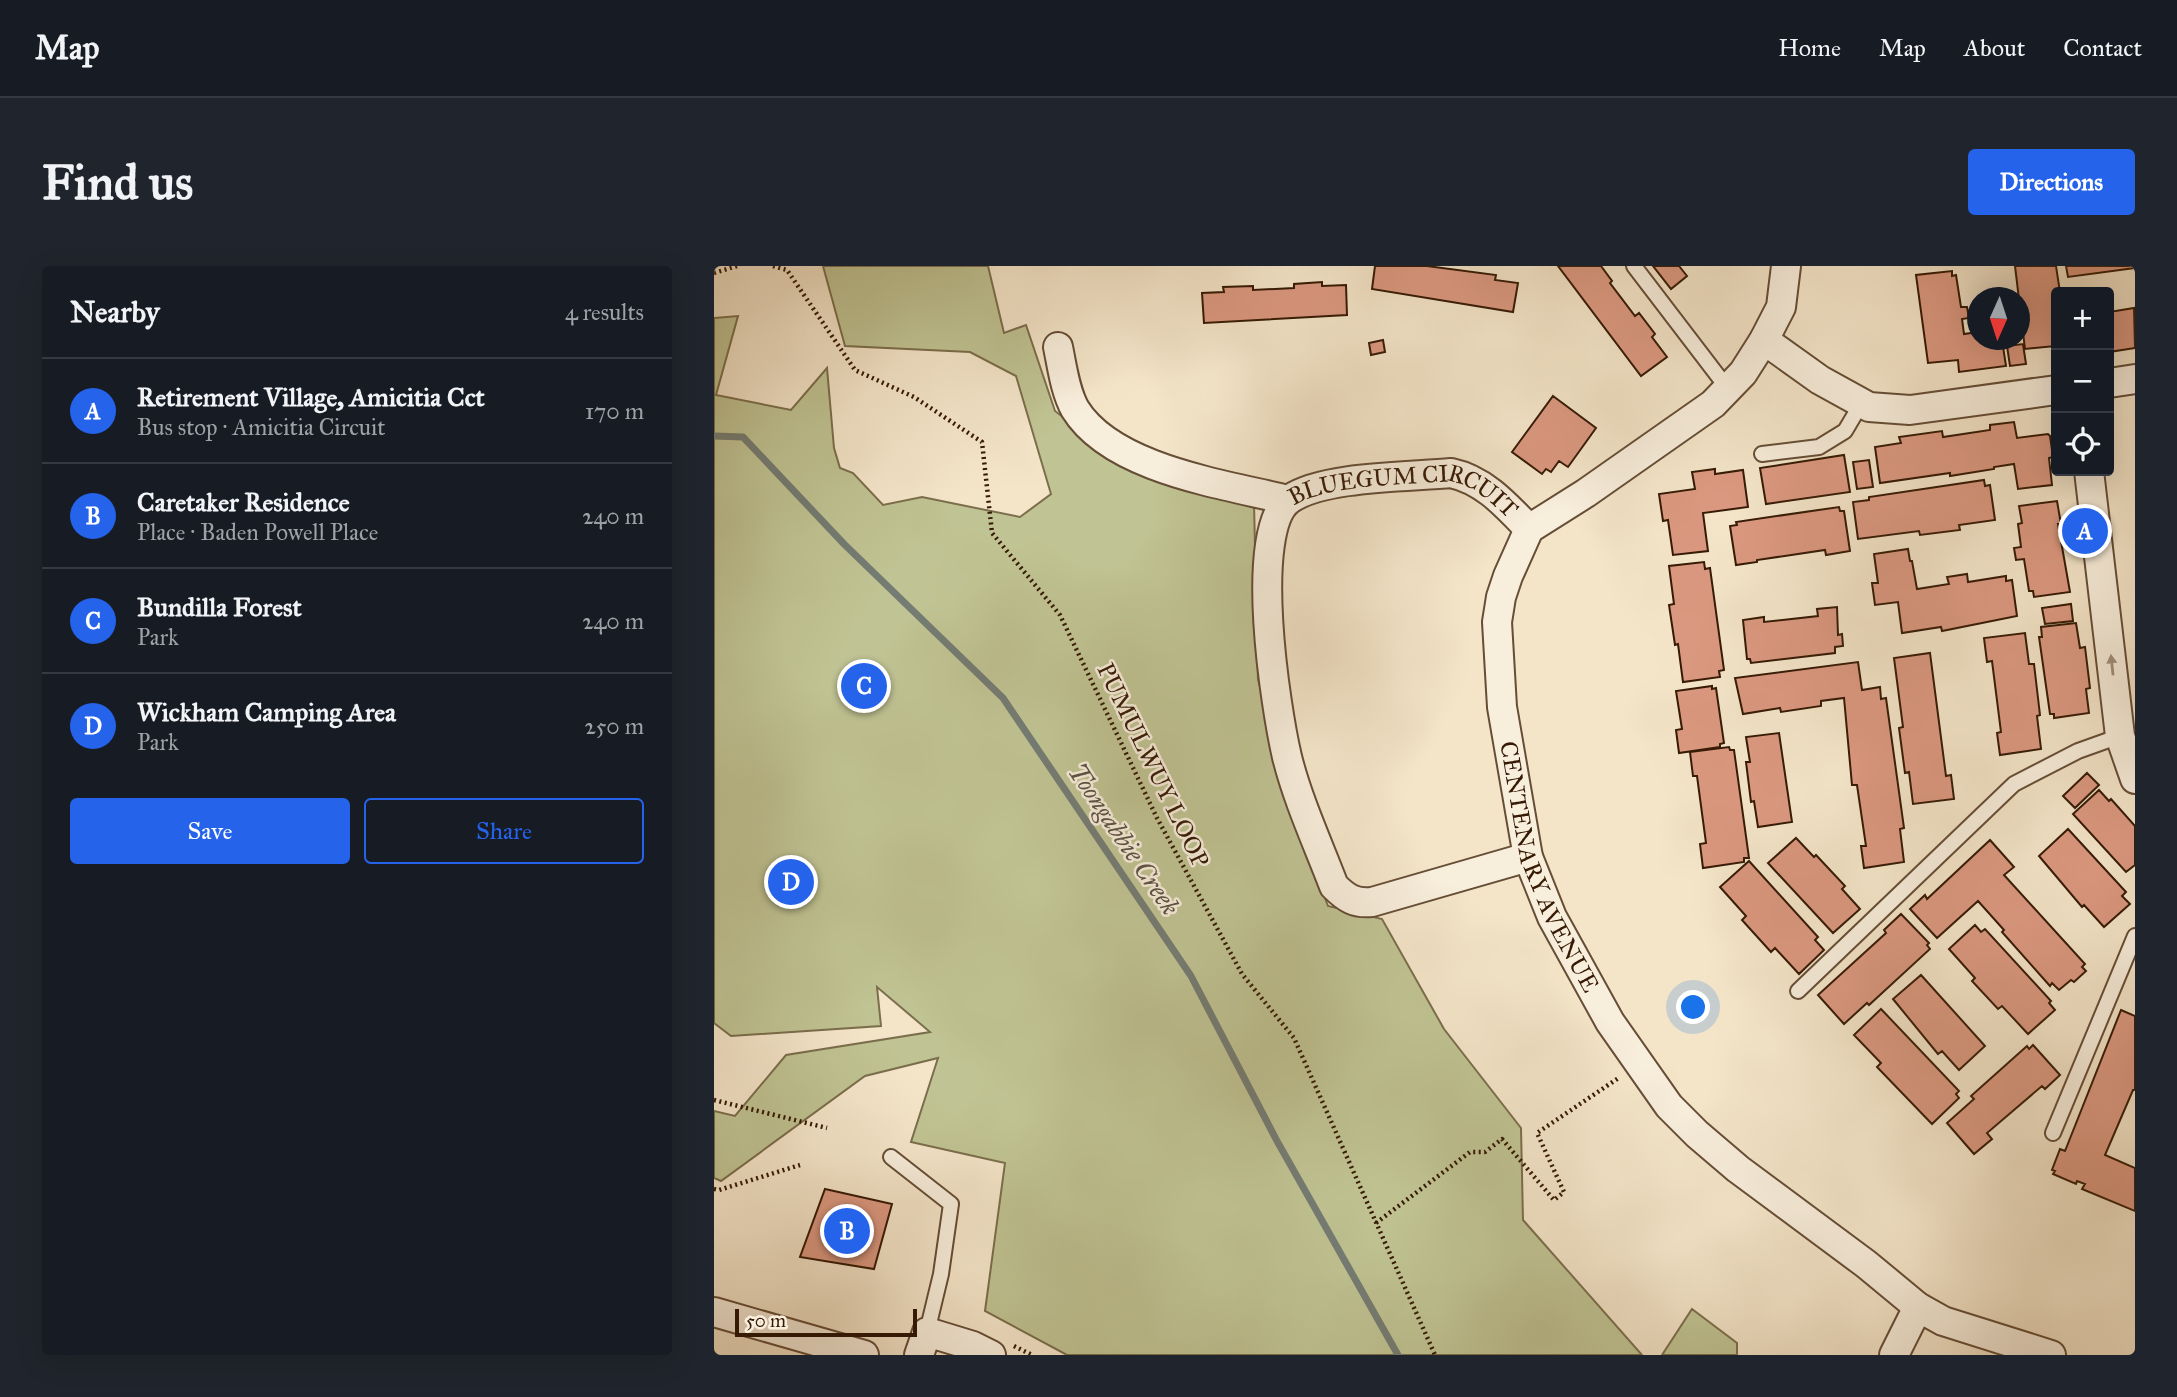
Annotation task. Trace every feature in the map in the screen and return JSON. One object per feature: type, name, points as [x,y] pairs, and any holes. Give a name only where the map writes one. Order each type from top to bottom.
[{"type":"street","points":[[1529,529],[1586,493],[1713,404],[1728,389],[1743,373],[1781,307],[1786,266]]},
{"type":"street","points":[[1764,340],[1861,404],[1887,410],[1910,410],[2051,391]]},
{"type":"street","points":[[1058,346],[1074,406],[1089,429],[1112,446],[1164,468],[1288,500]]},
{"type":"street","points":[[2114,382],[2135,379]]},
{"type":"street","name":"BLUEGUM CIRCUIT","points":[[1528,857],[1372,902],[1359,903],[1345,897],[1335,886],[1296,787],[1287,755],[1273,677],[1267,598],[1269,554],[1276,513],[1288,500],[1302,492],[1324,486],[1451,473],[1469,477],[1500,500],[1529,529]]},
{"type":"street","points":[[2090,476],[2120,736],[2135,779]]},
{"type":"street","name":"CENTENARY AVENUE","points":[[1529,529],[1508,576],[1497,622],[1502,707],[1528,857],[1552,917],[1584,980],[1638,1065],[1669,1106],[1738,1169],[1866,1264],[1918,1307],[1943,1321],[2050,1355]]},
{"type":"street","points":[[1894,1355],[1918,1307]]},
{"type":"street","points":[[714,1312],[864,1355]]},
{"type":"street","points":[[923,1344],[973,1346],[991,1355]]},
{"type":"lane","points":[[1634,266],[1728,389]]},
{"type":"lane","points":[[1762,454],[1826,443],[1845,431],[1861,404]]},
{"type":"lane","points":[[1798,991],[2014,784],[2078,751],[2120,736]]},
{"type":"lane","points":[[2053,1133],[2135,936]]},
{"type":"lane","points":[[891,1157],[951,1204],[941,1274],[923,1344]]},
{"type":"path","points":[[714,273],[737,266]]},
{"type":"path","name":"PUMULWUY LOOP","points":[[773,266],[787,270],[855,370],[914,397],[982,442],[992,533],[1060,615],[1157,818],[1242,974],[1294,1038],[1435,1355]]},
{"type":"path","points":[[1376,1223],[1470,1152],[1485,1152],[1502,1139],[1554,1200],[1564,1192],[1537,1133],[1638,1065]]},
{"type":"path","points":[[714,1100],[827,1128]]},
{"type":"path","points":[[714,1189],[719,1190],[800,1165]]},
{"type":"green space","points":[[823,266],[988,266],[1004,333],[1026,325],[1055,411],[1133,471],[1254,503],[1258,679],[1290,807],[1328,906],[1382,919],[1444,1029],[1521,1128],[1523,1220],[1642,1355],[1067,1355],[985,1311],[1005,1163],[911,1142],[938,1058],[865,1076],[721,1181],[714,1178],[714,1111],[735,1116],[786,1055],[930,1032],[877,987],[881,1026],[731,1036],[714,1023],[714,318],[738,316],[716,395],[791,410],[827,368],[834,448],[840,468],[853,473],[883,505],[922,497],[1020,517],[1051,494],[1016,376],[970,352],[845,346]]},
{"type":"green space","points":[[1692,1309],[1737,1343],[1737,1355],[1662,1355]]},
{"type":"building","points":[[1375,266],[1427,266],[1496,275],[1495,280],[1518,283],[1513,312],[1372,289]]},
{"type":"building","points":[[1558,266],[1601,266],[1612,281],[1610,283],[1635,316],[1639,313],[1655,334],[1652,337],[1667,357],[1641,376]]},
{"type":"building","points":[[1653,266],[1679,266],[1687,276],[1671,289]]},
{"type":"building","points":[[2015,266],[2056,266],[2059,287],[2051,287],[2051,346],[2030,348],[2030,287],[2018,287]]},
{"type":"building","points":[[2066,266],[2135,266],[2135,268],[2068,277]]},
{"type":"building","points":[[1952,271],[1952,276],[1956,275],[1961,307],[1967,307],[1967,318],[1962,319],[1964,334],[1967,334],[1967,350],[2004,350],[2006,366],[1959,372],[1958,360],[1928,363],[1916,275]]},
{"type":"building","points":[[1322,282],[1322,286],[1346,285],[1347,315],[1204,323],[1202,293],[1224,292],[1223,287],[1253,286],[1253,290],[1294,288],[1294,284]]},
{"type":"building","points":[[2134,308],[2135,348],[2114,351],[2114,311]]},
{"type":"building","points":[[1383,340],[1385,352],[1371,355],[1369,343]]},
{"type":"building","points":[[2008,350],[2024,350],[2026,364],[2010,366]]},
{"type":"building","points":[[1553,396],[1596,428],[1568,467],[1559,461],[1551,472],[1546,469],[1542,474],[1512,452]]},
{"type":"building","points":[[2014,422],[2017,438],[2048,434],[2051,443],[2049,458],[2052,485],[2018,489],[2014,464],[1950,476],[1950,473],[1880,483],[1875,447],[1901,443],[1899,437],[1942,431],[1943,437],[1990,430],[1990,425]]},
{"type":"building","points":[[1844,455],[1850,492],[1766,504],[1760,468]]},
{"type":"building","points":[[1869,460],[1873,487],[1857,489],[1853,462]]},
{"type":"building","points":[[1715,469],[1715,474],[1743,470],[1748,507],[1703,513],[1708,551],[1673,555],[1668,520],[1663,521],[1659,494],[1695,489],[1692,472]]},
{"type":"building","points":[[1984,480],[1985,486],[1990,485],[1995,520],[1959,525],[1960,530],[1920,535],[1919,531],[1858,539],[1853,502],[1869,500],[1869,497]]},
{"type":"building","points":[[2057,501],[2061,524],[2058,524],[2070,592],[2034,597],[2033,591],[2029,591],[2024,559],[2016,560],[2014,548],[2021,547],[2018,524],[2022,523],[2019,506]]},
{"type":"building","points":[[1839,507],[1840,511],[1844,511],[1850,551],[1826,555],[1825,550],[1736,565],[1730,526],[1737,525],[1736,522]]},
{"type":"building","points":[[1908,549],[1917,589],[1949,584],[1947,577],[1967,574],[1968,582],[2006,576],[2006,581],[2012,580],[2017,616],[1942,631],[1941,627],[1902,633],[1898,602],[1875,605],[1872,583],[1878,583],[1874,554]]},
{"type":"building","points":[[1704,562],[1705,569],[1710,568],[1724,670],[1719,671],[1720,677],[1683,682],[1669,605],[1674,604],[1669,566]]},
{"type":"building","points":[[2071,604],[2073,621],[2045,624],[2042,608]]},
{"type":"building","points":[[1837,607],[1838,635],[1842,634],[1843,646],[1835,647],[1835,653],[1751,663],[1750,659],[1747,659],[1743,620],[1764,617],[1764,622],[1818,616],[1817,609]]},
{"type":"building","points":[[2076,623],[2080,648],[2085,647],[2090,688],[2086,689],[2089,713],[2054,718],[2054,714],[2050,714],[2039,637],[2042,637],[2041,627]]},
{"type":"building","points":[[2025,633],[2029,664],[2034,664],[2041,749],[2000,755],[1997,733],[2001,732],[1992,661],[1987,662],[1984,638]]},
{"type":"building","points":[[1930,653],[1946,776],[1951,775],[1954,799],[1913,804],[1909,772],[1905,773],[1899,728],[1903,727],[1894,658]]},
{"type":"building","points":[[1858,662],[1862,690],[1880,687],[1881,699],[1886,698],[1904,828],[1900,829],[1904,862],[1864,868],[1861,846],[1866,846],[1857,785],[1852,785],[1844,698],[1821,701],[1821,706],[1781,712],[1780,708],[1743,714],[1735,678]]},
{"type":"building","points":[[1712,686],[1712,689],[1716,688],[1724,743],[1720,744],[1720,747],[1679,753],[1676,730],[1682,729],[1676,691]]},
{"type":"building","points":[[1779,733],[1792,822],[1758,827],[1754,801],[1751,802],[1746,737]]},
{"type":"building","points":[[1729,747],[1734,750],[1749,858],[1744,858],[1744,862],[1703,868],[1700,844],[1706,843],[1697,776],[1693,776],[1690,752]]},
{"type":"building","points":[[2087,773],[2099,785],[2075,808],[2063,796]]},
{"type":"building","points":[[2099,790],[2109,801],[2111,799],[2135,826],[2135,865],[2126,872],[2073,814]]},
{"type":"building","points":[[2068,829],[2126,892],[2122,896],[2130,904],[2104,927],[2084,905],[2082,907],[2039,856]]},
{"type":"building","points":[[1796,838],[1845,886],[1842,889],[1860,909],[1833,933],[1768,863]]},
{"type":"building","points":[[1990,840],[2014,867],[2004,875],[2085,964],[2082,967],[2086,971],[2059,990],[2052,983],[2050,986],[1978,901],[1937,938],[1910,909],[1925,895],[1927,899]]},
{"type":"building","points":[[1749,861],[1818,937],[1815,940],[1824,950],[1799,974],[1775,948],[1771,952],[1742,920],[1746,916],[1720,887]]},
{"type":"building","points":[[1901,914],[1929,943],[1927,945],[1930,949],[1869,1005],[1867,1003],[1844,1024],[1818,995],[1886,933],[1884,930]]},
{"type":"building","points":[[1975,925],[1981,932],[1985,929],[2051,1001],[2049,1003],[2055,1010],[2028,1034],[2002,1006],[1998,1009],[1972,981],[1975,978],[1949,949]]},
{"type":"building","points":[[1921,975],[1985,1046],[1959,1070],[1942,1051],[1938,1054],[1893,999]]},
{"type":"building","points":[[1881,1009],[1959,1091],[1956,1094],[1959,1098],[1932,1124],[1877,1067],[1881,1063],[1854,1035]]},
{"type":"building","points":[[2121,1010],[2135,1016],[2135,1090],[2105,1155],[2135,1168],[2135,1211],[2082,1189],[2085,1184],[2077,1181],[2076,1184],[2053,1174],[2055,1171],[2052,1170],[2060,1149],[2065,1151]]},
{"type":"building","points":[[2033,1045],[2060,1075],[2045,1089],[2042,1086],[1987,1133],[1992,1139],[1974,1154],[1947,1123],[1974,1099],[1971,1096],[2027,1046],[2029,1049]]},
{"type":"building","points":[[825,1189],[892,1204],[874,1269],[800,1257]]},
{"type":"waterway","name":"Toongabbie Creek","points":[[714,436],[743,437],[844,544],[1003,698],[1191,976],[1277,1141],[1398,1355]]},
{"type":"place","name":"Retirement Village, Amicitia Cct","points":[[2085,531]]},
{"type":"place","name":"Bundilla Forest","points":[[864,686]]},
{"type":"place","name":"Wickham Camping Area","points":[[791,882]]},
{"type":"place","name":"Caretaker Residence","points":[[847,1231]]}]
